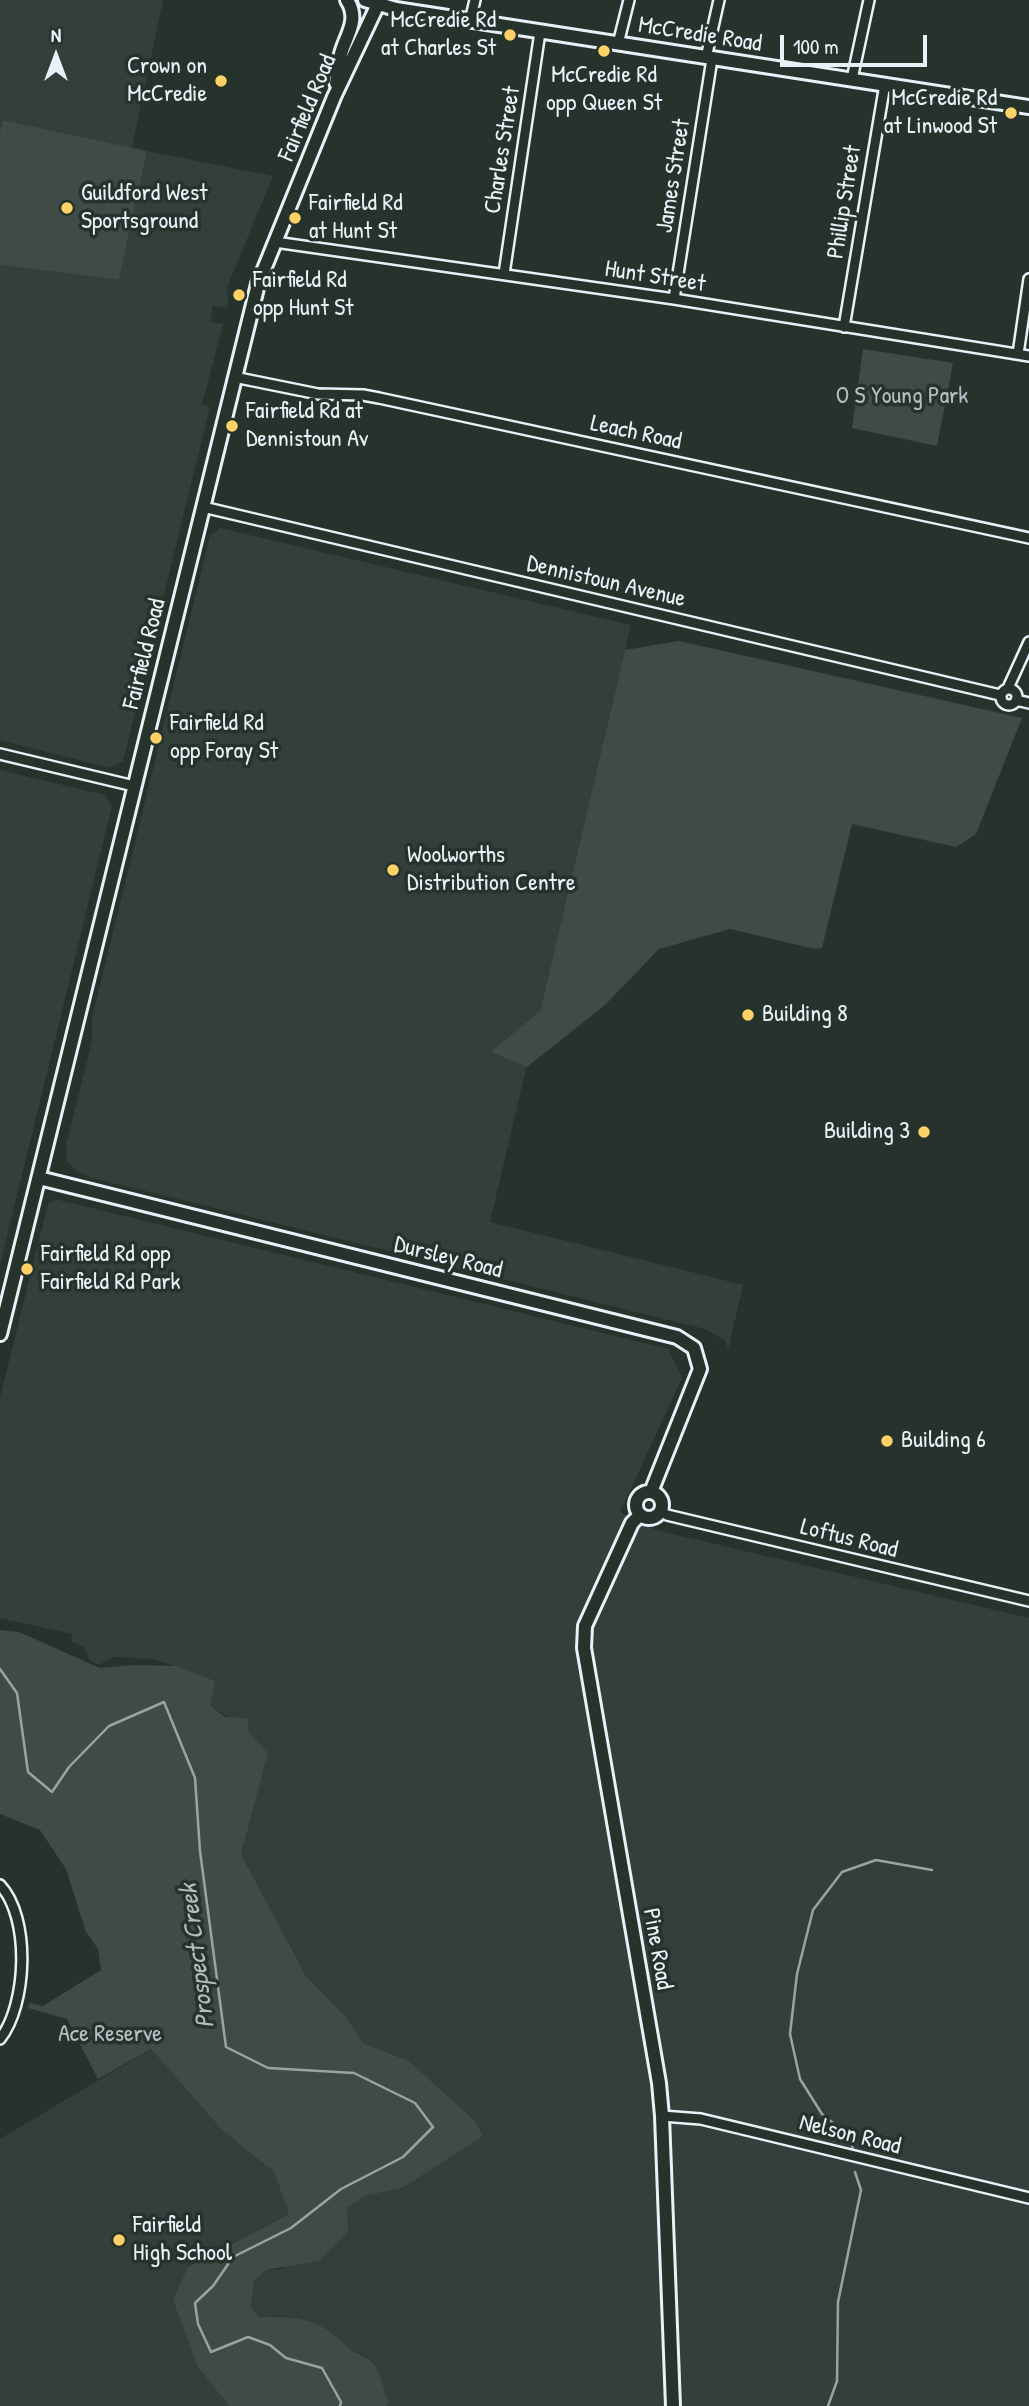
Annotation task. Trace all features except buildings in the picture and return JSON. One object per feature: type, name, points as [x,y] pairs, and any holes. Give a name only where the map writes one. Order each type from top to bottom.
[{"type":"main road","points":[[334,97],[341,53],[352,28],[351,9],[347,0]]},
{"type":"main road","name":"Fairfield Road","points":[[0,1334],[258,284],[374,1]]},
{"type":"main road","name":"McCredie Road","points":[[374,1],[396,9],[470,21],[1029,107]]},
{"type":"main road","name":"Dursley Road","points":[[39,1178],[677,1337],[694,1349],[700,1369],[650,1492]]},
{"type":"main road","points":[[650,1492],[661,1499],[662,1511],[652,1518],[640,1515],[636,1507],[637,1499],[650,1492]]},
{"type":"main road","name":"Pine Road","points":[[640,1515],[632,1523],[585,1626],[584,1648],[659,2083],[673,2406]]},
{"type":"street","points":[[470,21],[475,0]]},
{"type":"street","points":[[618,44],[629,0]]},
{"type":"street","name":"James Street","points":[[674,299],[719,0]]},
{"type":"street","points":[[852,79],[869,0]]},
{"type":"street","name":"Charles Street","points":[[504,274],[540,32]]},
{"type":"street","name":"Phillip Street","points":[[844,327],[885,84]]},
{"type":"street","name":"Hunt Street","points":[[275,242],[674,299],[1029,356]]},
{"type":"street","points":[[1018,354],[1029,279]]},
{"type":"street","name":"Leach Road","points":[[234,377],[318,394],[379,398],[1029,538]]},
{"type":"street","name":"Dennistoun Avenue","points":[[203,507],[1004,692],[1001,700],[1007,705],[1016,700]]},
{"type":"street","points":[[1029,642],[1004,692],[1016,692],[1016,700],[1029,703]]},
{"type":"street","points":[[0,754],[134,786]]},
{"type":"street","name":"Loftus Road","points":[[662,1511],[667,1515],[1029,1601]]},
{"type":"street","points":[[0,1885],[14,1910],[22,1973],[16,2008],[0,2039]]},
{"type":"street","name":"Nelson Road","points":[[662,2116],[701,2119],[1029,2198]]},
{"type":"shaded area","points":[[0,0],[163,0],[132,148],[3,120],[0,132]]},
{"type":"shaded area","points":[[147,151],[273,176],[228,285],[227,308],[213,306],[210,322],[223,324],[202,405],[210,407],[123,761],[110,768],[0,740],[0,265],[119,280]]},
{"type":"shaded area","points":[[220,528],[631,625],[490,1222],[743,1285],[728,1350],[726,1341],[705,1329],[92,1178],[76,1171],[67,1161],[66,1145],[92,1041],[92,1018],[210,536]]},
{"type":"shaded area","points":[[0,770],[105,795],[112,806],[0,1265]]},
{"type":"shaded area","points":[[55,1199],[668,1349],[682,1378],[620,1512],[656,1530],[1029,1618],[1029,2406],[386,2406],[388,2402],[383,2394],[379,2373],[369,2358],[351,2349],[333,2333],[281,2316],[259,2317],[251,2307],[254,2281],[266,2270],[283,2269],[346,2209],[365,2196],[402,2188],[474,2120],[409,2061],[363,2043],[346,2017],[306,1976],[243,1858],[244,1840],[268,1753],[248,1731],[210,1705],[176,1666],[151,1659],[112,1657],[99,1665],[89,1660],[84,1647],[71,1641],[72,1634],[0,1618],[0,1398],[48,1204]]},
{"type":"shaded area","name":"Fairfield High School","points":[[151,2049],[222,2130],[274,2172],[289,2214],[188,2266],[198,2367],[229,2406],[0,2406],[0,2139]]},
{"type":"green space","name":"Guildford West Sportsground","points":[[3,120],[147,151],[119,280],[0,265],[0,132]]},
{"type":"green space","name":"O S Young Park","points":[[863,349],[953,363],[937,446],[852,428]]},
{"type":"green space","points":[[679,641],[1022,718],[976,834],[956,847],[852,824],[822,948],[815,949],[730,929],[659,949],[605,1005],[527,1067],[491,1052],[540,1011],[625,650]]},
{"type":"green space","name":"Ace Reserve","points":[[0,1630],[19,1632],[100,1668],[133,1665],[176,1666],[215,1681],[210,1705],[225,1717],[248,1718],[248,1731],[268,1753],[242,1850],[243,1858],[306,1976],[346,2017],[363,2043],[409,2061],[474,2120],[483,2136],[402,2188],[365,2196],[347,2208],[348,2231],[319,2261],[266,2270],[254,2281],[251,2307],[259,2317],[297,2319],[332,2333],[375,2366],[389,2402],[386,2406],[229,2406],[198,2367],[173,2300],[188,2267],[289,2214],[274,2172],[222,2130],[151,2049],[98,2079],[67,2019],[28,2008],[30,2003],[43,2006],[101,1970],[98,1949],[86,1932],[66,1869],[40,1830],[0,1814]]},
{"type":"waterway","name":"Prospect Creek","points":[[0,1669],[17,1693],[28,1772],[52,1792],[69,1767],[109,1726],[164,1702],[195,1778],[200,1851],[226,2047],[268,2068],[354,2073],[415,2103],[433,2127],[403,2157],[341,2189],[291,2228],[233,2257],[213,2286],[195,2303],[198,2324],[211,2352],[248,2337],[270,2345],[286,2358],[322,2368],[341,2402],[340,2406]]},
{"type":"waterway","points":[[853,2150],[850,2137],[822,2114],[800,2079],[790,2034],[797,1974],[813,1910],[842,1872],[876,1860],[932,1870]]},
{"type":"waterway","points":[[828,2406],[837,2381],[838,2302],[861,2190],[855,2172]]},
{"type":"place","name":"McCredie Rd at Charles St","points":[[510,35]]},
{"type":"place","name":"McCredie Rd opp Queen St","points":[[604,51]]},
{"type":"place","name":"Crown on McCredie","points":[[221,81]]},
{"type":"place","name":"McCredie Rd at Linwood St","points":[[1011,113]]},
{"type":"place","name":"Guildford West Sportsground","points":[[67,208]]},
{"type":"place","name":"Fairfield Rd at Hunt St","points":[[295,218]]},
{"type":"place","name":"Fairfield Rd opp Hunt St","points":[[239,295]]},
{"type":"place","name":"Fairfield Rd at Dennistoun Av","points":[[232,426]]},
{"type":"place","name":"Fairfield Rd opp Foray St","points":[[156,738]]},
{"type":"place","name":"Woolworths Distribution Centre","points":[[393,870]]},
{"type":"place","name":"Building 8","points":[[748,1015]]},
{"type":"place","name":"Building 3","points":[[924,1132]]},
{"type":"place","name":"Fairfield Rd opp Fairfield Rd Park","points":[[27,1269]]},
{"type":"place","name":"Building 6","points":[[887,1441]]},
{"type":"place","name":"Fairfield High School","points":[[119,2240]]}]
